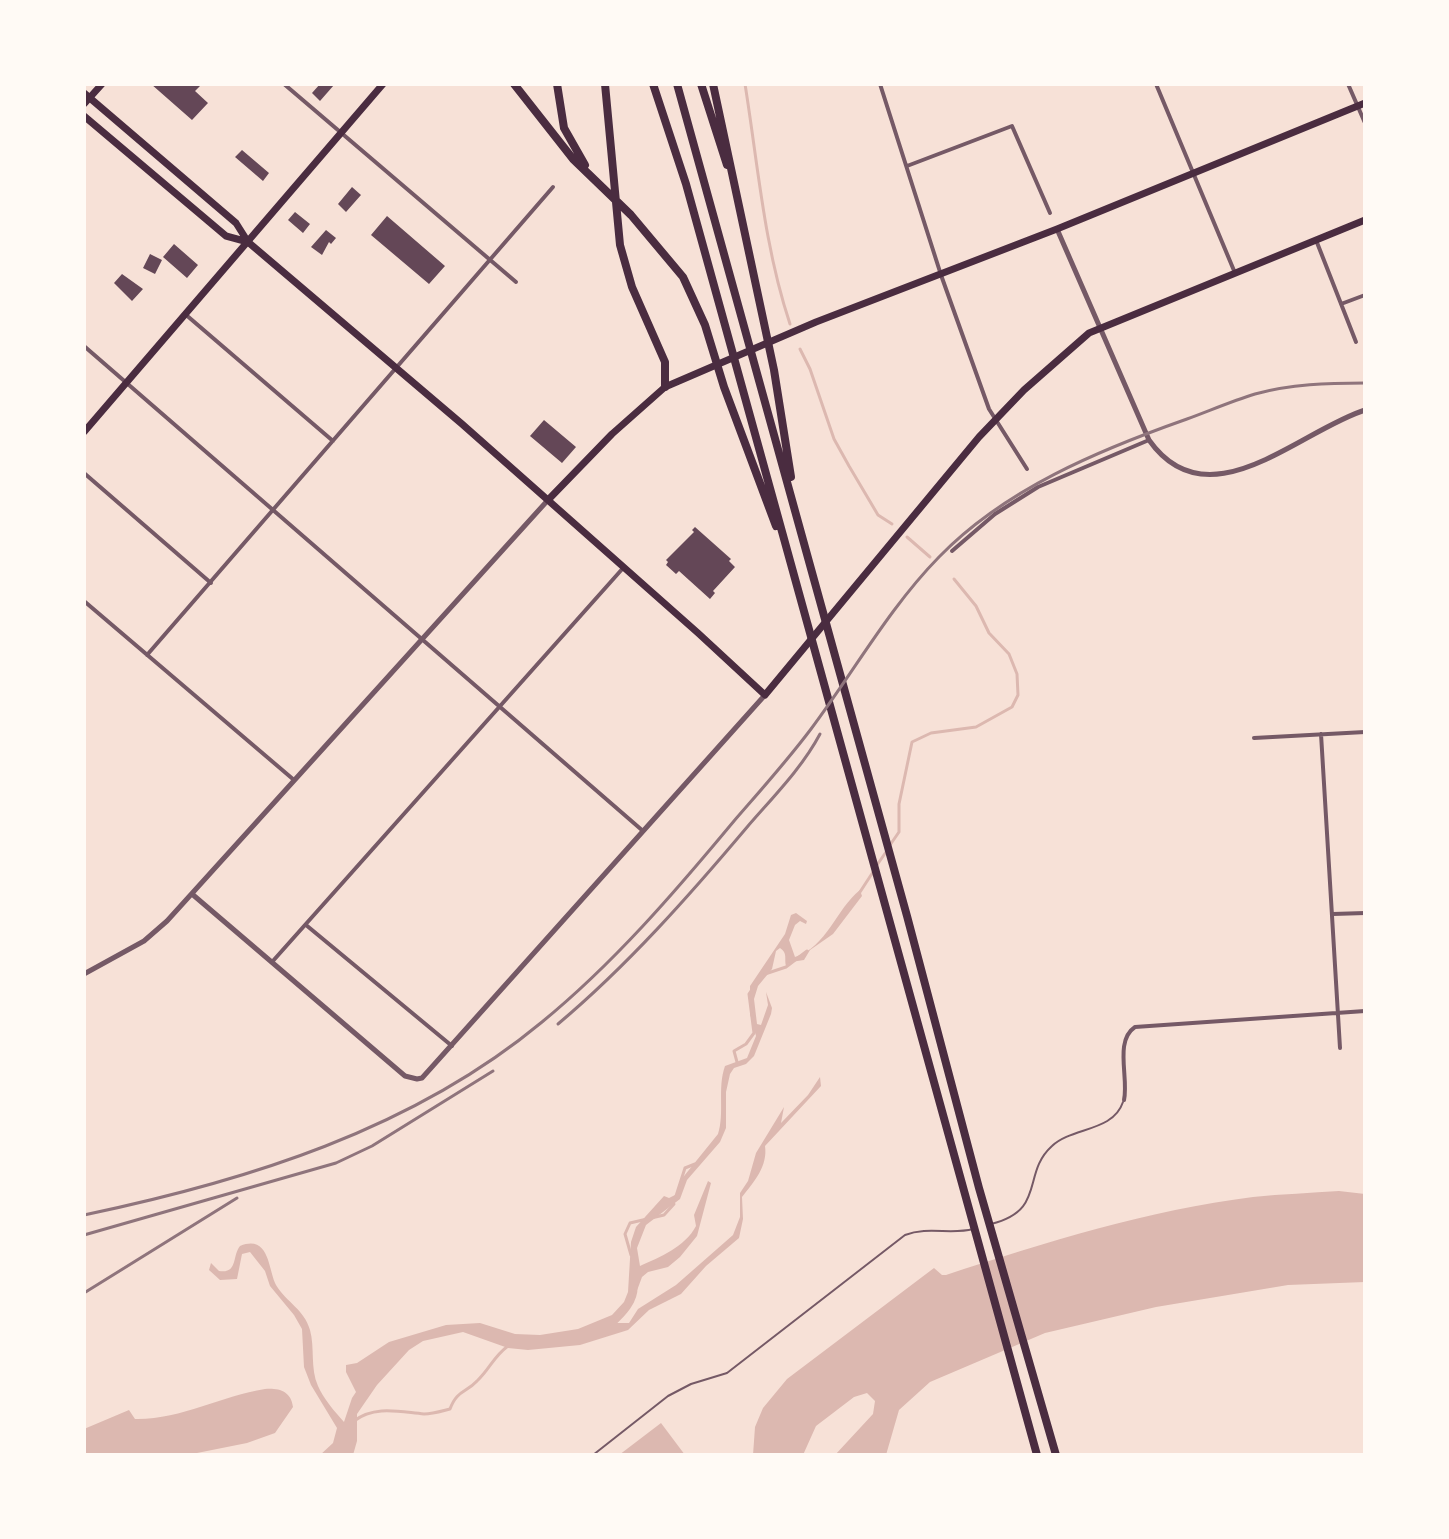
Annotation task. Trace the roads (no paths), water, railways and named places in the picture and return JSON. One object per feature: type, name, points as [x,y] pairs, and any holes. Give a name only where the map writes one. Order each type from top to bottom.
[{"type":"highway","points":[[514,84],[558,142],[631,215],[683,277],[693,295],[795,578]]},
{"type":"highway","points":[[557,84],[564,128],[597,181]]},
{"type":"highway","points":[[605,84],[620,245],[632,287],[665,362],[665,387]]},
{"type":"highway","points":[[653,84],[686,184],[729,337],[1037,1455]]},
{"type":"highway","points":[[677,84],[1056,1455]]},
{"type":"highway","points":[[701,84],[740,207]]},
{"type":"highway","points":[[713,84],[774,370],[797,517]]},
{"type":"main road","points":[[102,84],[86,98],[236,223],[248,242],[548,500],[765,695],[943,478],[995,420],[1089,333],[1365,220]]},
{"type":"main road","points":[[84,432],[383,84]]},
{"type":"main road","points":[[548,500],[612,434],[665,387],[816,322],[1057,229],[1361,105]]},
{"type":"main road","points":[[84,116],[226,236],[248,242]]},
{"type":"street","points":[[284,84],[516,282]]},
{"type":"street","points":[[880,84],[941,275],[995,420],[1027,469]]},
{"type":"street","points":[[1156,84],[1235,273]]},
{"type":"street","points":[[1348,84],[1361,105],[1365,123]]},
{"type":"street","points":[[907,166],[1012,126],[1050,213]]},
{"type":"street","points":[[147,655],[553,187]]},
{"type":"street","points":[[1057,229],[1149,440],[1164,458],[1189,471],[1213,476],[1240,470],[1365,410]]},
{"type":"street","points":[[1316,240],[1356,342]]},
{"type":"street","points":[[1341,304],[1365,295]]},
{"type":"street","points":[[185,314],[333,441]]},
{"type":"street","points":[[84,346],[643,831]]},
{"type":"street","points":[[952,551],[995,514],[1038,487],[1149,440]]},
{"type":"street","points":[[84,473],[211,583]]},
{"type":"street","points":[[84,974],[144,941],[192,894],[548,500]]},
{"type":"street","points":[[272,963],[624,567]]},
{"type":"street","points":[[84,601],[294,780]]},
{"type":"street","points":[[192,894],[400,1071],[411,1078],[422,1078],[453,1047],[765,695]]},
{"type":"street","points":[[1254,738],[1365,732]]},
{"type":"street","points":[[1321,734],[1340,1048]]},
{"type":"street","points":[[1333,914],[1365,913]]},
{"type":"street","points":[[306,925],[453,1047]]},
{"type":"street","points":[[1124,1100],[1124,1042],[1135,1027],[1365,1011]]},
{"type":"lane","points":[[987,1225],[1013,1216],[1023,1208],[1048,1149],[1056,1142],[1104,1123],[1121,1109],[1124,1100]]},
{"type":"lane","points":[[593,1455],[668,1396],[691,1384],[727,1373],[905,1235],[923,1230],[964,1232],[975,1229]]},
{"type":"waterway","points":[[745,84],[768,235],[790,324]]},
{"type":"waterway","points":[[800,349],[834,439],[878,515],[892,524]]},
{"type":"waterway","points":[[907,537],[930,557]]},
{"type":"waterway","points":[[890,845],[899,832],[899,804],[912,742],[931,733],[976,727],[1012,707],[1018,695],[1017,674],[1009,654],[989,633],[976,606],[954,579]]},
{"type":"waterway","points":[[877,865],[886,852]]},
{"type":"waterway","points":[[860,892],[873,872]]},
{"type":"waterway","points":[[765,974],[786,967],[807,951]]},
{"type":"waterway","points":[[737,1062],[734,1051],[746,1044],[754,1033],[749,994],[753,988]]},
{"type":"waterway","points":[[676,1196],[685,1168],[695,1164]]},
{"type":"waterway","points":[[631,1255],[625,1234],[630,1223],[664,1215],[674,1204]]},
{"type":"waterway","points":[[612,1326],[632,1303],[636,1286]]},
{"type":"waterway","points":[[354,1421],[379,1411],[424,1414],[450,1409],[456,1398],[473,1385],[508,1346]]},
{"type":"railway","points":[[84,1215],[206,1186],[325,1146],[383,1122],[492,1060],[542,1022],[594,976],[666,900],[802,741],[921,577],[965,533],[993,511],[1087,458],[1246,397],[1296,386],[1365,383]]},
{"type":"railway","points":[[558,1024],[609,978],[680,904],[787,782],[820,734]]},
{"type":"railway","points":[[84,1235],[336,1163],[372,1146],[493,1071]]},
{"type":"railway","points":[[84,1293],[237,1198]]}]
